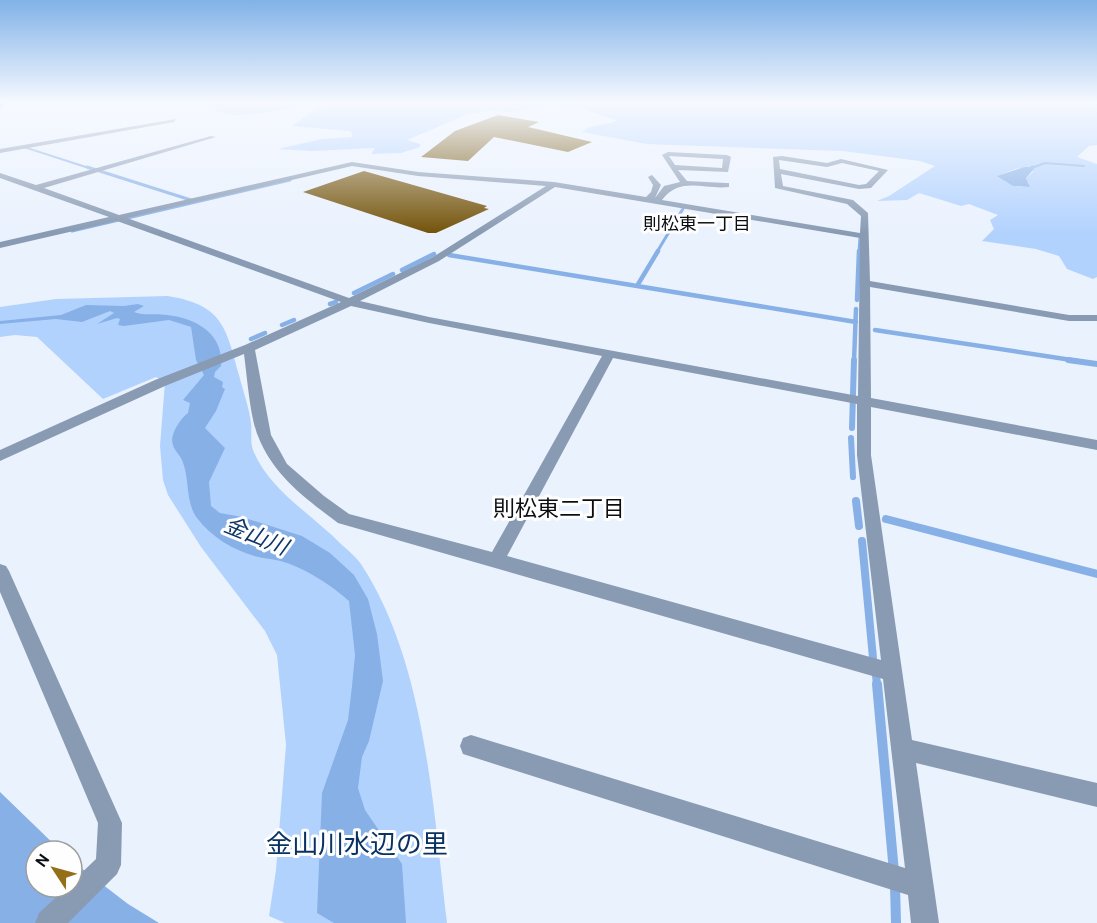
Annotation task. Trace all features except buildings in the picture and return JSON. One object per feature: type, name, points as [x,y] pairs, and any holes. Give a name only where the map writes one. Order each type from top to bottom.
[{"type":"street","points":[[0,151],[28,146]]},
{"type":"street","points":[[36,188],[181,146]]},
{"type":"street","points":[[672,167],[725,170],[727,157],[668,154],[664,156],[672,167],[685,183]]},
{"type":"street","points":[[778,171],[859,187],[868,186],[884,170],[841,161],[836,165],[827,165],[782,157],[774,158],[778,171],[779,188],[850,202],[865,215],[864,455],[925,923]]},
{"type":"street","points":[[0,245],[123,220],[352,164],[418,174],[554,184],[865,236]]},
{"type":"street","points":[[0,175],[350,302],[609,355],[1097,445]]},
{"type":"street","points":[[652,177],[657,185],[654,200]]},
{"type":"street","points":[[654,200],[668,188],[685,183],[726,185]]},
{"type":"street","points":[[0,456],[350,302],[436,259],[554,184]]},
{"type":"street","points":[[866,283],[1069,318],[1097,318]]},
{"type":"street","points":[[249,348],[264,435],[281,467],[318,500],[344,519],[496,560],[893,674]]},
{"type":"street","points":[[496,560],[609,355]]},
{"type":"street","points":[[0,571],[110,823],[108,865],[50,923]]},
{"type":"street","points":[[471,746],[920,886]]},
{"type":"street","points":[[902,748],[1097,795]]},
{"type":"green space","points":[[291,146],[420,146],[401,153],[371,154],[375,148],[311,151],[278,149]]},
{"type":"green space","points":[[705,146],[1089,146],[1077,157],[1097,164],[1097,277],[1093,279],[1067,269],[1059,256],[1036,249],[982,241],[994,229],[990,220],[998,215],[969,204],[961,206],[919,193],[907,200],[877,201],[889,196],[935,166],[920,161],[842,151]],"holes":[[[1032,166],[1033,172],[1026,178],[1030,187],[1018,187],[998,176],[1015,169]]]},
{"type":"green space","name":"金山川水辺の里","points":[[168,296],[200,305],[219,320],[230,343],[250,417],[252,447],[260,464],[281,490],[357,559],[383,603],[400,646],[423,738],[431,785],[447,923],[285,923],[269,916],[276,870],[286,745],[277,655],[265,631],[201,547],[168,495],[163,480],[160,446],[165,382],[156,377],[103,399],[37,337],[15,335],[0,337],[0,307],[56,299]]},
{"type":"water","points":[[1024,167],[1034,169],[1026,178],[1030,187],[1013,186],[997,176]]},
{"type":"water","name":"金山川","points":[[138,304],[144,306],[134,312],[163,314],[197,324],[213,336],[218,345],[221,366],[215,372],[214,377],[223,382],[222,387],[225,389],[216,411],[205,428],[225,448],[209,482],[211,506],[220,513],[242,517],[302,536],[330,553],[354,575],[368,599],[377,634],[383,681],[369,741],[362,757],[358,788],[365,810],[402,864],[406,923],[334,923],[317,913],[322,793],[348,720],[352,686],[355,655],[349,601],[321,580],[298,568],[249,554],[224,543],[203,525],[193,512],[184,467],[172,441],[176,427],[188,413],[190,403],[183,400],[204,375],[196,360],[191,327],[169,320],[124,326],[118,325],[120,319],[117,318],[97,324],[114,313],[110,311],[82,322],[56,319],[0,324],[0,321],[61,315],[86,305]]},
{"type":"water","points":[[0,792],[49,839],[24,839],[24,899],[84,899],[84,870],[128,904],[159,923],[0,923]]},
{"type":"waterway","points":[[24,147],[92,169]]},
{"type":"waterway","points":[[1029,169],[1045,163],[1084,166]]},
{"type":"waterway","points":[[87,167],[194,201]]},
{"type":"waterway","points":[[1025,170],[1033,167]]},
{"type":"waterway","points":[[72,231],[290,180]]},
{"type":"waterway","points":[[657,252],[684,207]]},
{"type":"waterway","points":[[859,252],[860,237]]},
{"type":"waterway","points":[[637,286],[658,251]]},
{"type":"waterway","points":[[857,300],[859,251]]},
{"type":"waterway","points":[[402,270],[434,254]]},
{"type":"waterway","points":[[449,255],[637,286]]},
{"type":"waterway","points":[[354,293],[393,274]]},
{"type":"waterway","points":[[637,286],[856,322]]},
{"type":"waterway","points":[[330,304],[336,302]]},
{"type":"waterway","points":[[856,309],[856,322]]},
{"type":"waterway","points":[[282,325],[294,320]]},
{"type":"waterway","points":[[854,361],[856,322]]},
{"type":"waterway","points":[[875,330],[1078,361]]},
{"type":"waterway","points":[[251,339],[265,333]]},
{"type":"waterway","points":[[852,428],[854,360]]},
{"type":"waterway","points":[[1068,360],[1097,364]]},
{"type":"waterway","points":[[851,438],[853,477]]},
{"type":"waterway","points":[[856,501],[859,526]]},
{"type":"waterway","points":[[886,519],[1097,574]]},
{"type":"waterway","points":[[862,541],[873,658]]},
{"type":"waterway","points":[[876,675],[877,686]]},
{"type":"waterway","points":[[877,684],[894,872]]},
{"type":"waterway","points":[[895,885],[896,923]]},
{"type":"district","name":"則松東一丁目","points":[[697,224]]},
{"type":"district","name":"則松東二丁目","points":[[559,508]]}]
